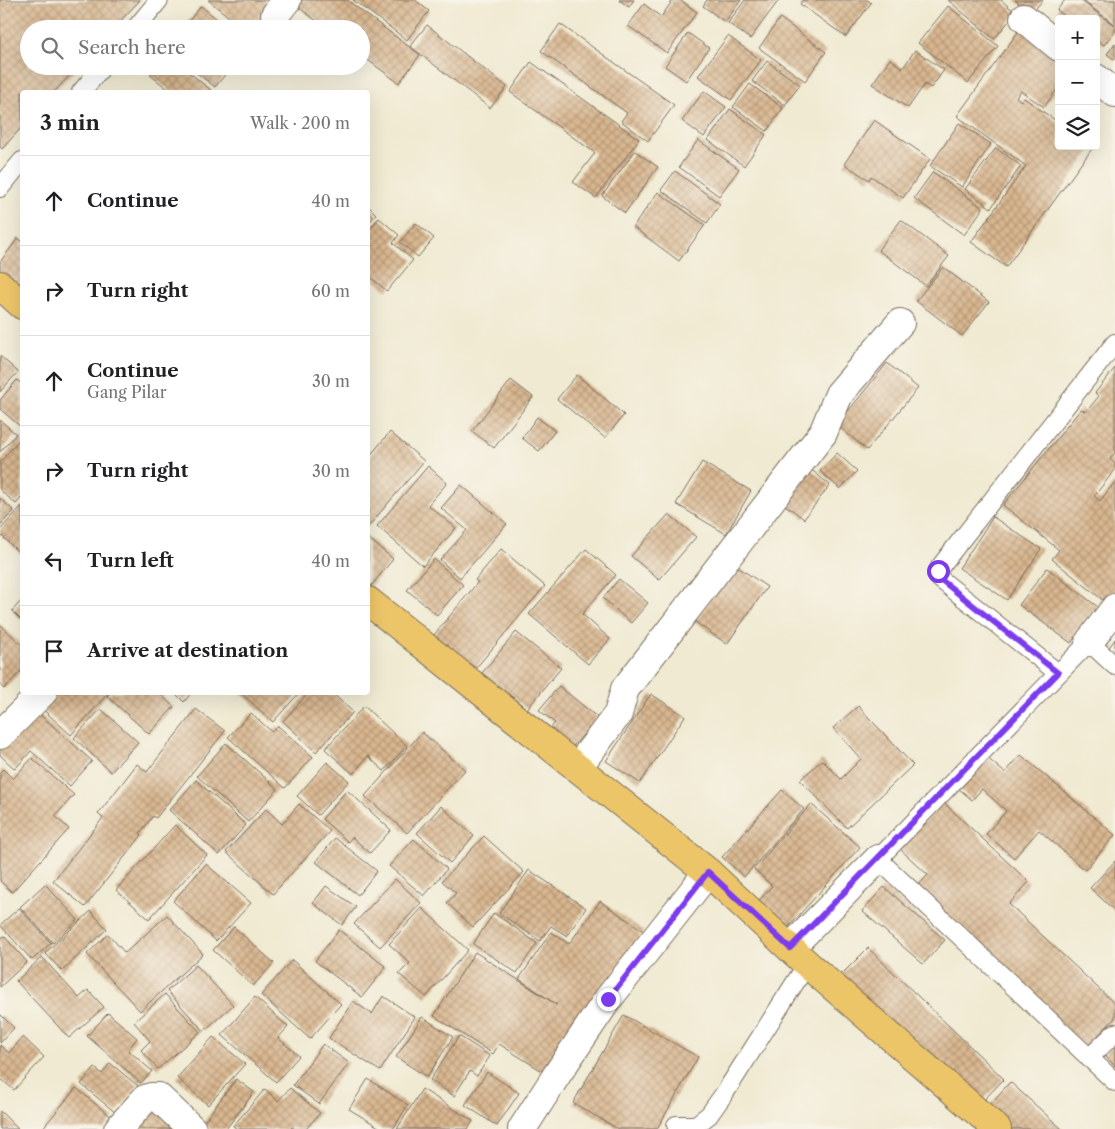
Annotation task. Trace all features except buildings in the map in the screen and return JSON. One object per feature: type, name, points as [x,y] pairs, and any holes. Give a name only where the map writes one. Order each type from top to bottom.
[{"type":"main road","points":[[0,284],[20,303]]},
{"type":"main road","points":[[370,603],[708,872],[798,956],[997,1129]]},
{"type":"street","points":[[1024,18],[1055,44]]},
{"type":"street","points":[[1100,81],[1115,93]]},
{"type":"street","points":[[576,768],[618,714],[625,689],[823,433],[840,394],[900,323]]},
{"type":"street","points":[[1089,642],[1115,608]]},
{"type":"street","points":[[0,736],[40,695]]},
{"type":"street","points":[[798,956],[878,859]]},
{"type":"street","points":[[522,1129],[608,999],[708,872]]},
{"type":"street","points":[[118,1129],[144,1099],[151,1096],[158,1098],[192,1129]]},
{"type":"lane","points":[[142,20],[159,0]]},
{"type":"lane","points":[[83,90],[95,75]]},
{"type":"lane","points":[[0,188],[20,163]]},
{"type":"lane","points":[[1058,673],[940,579],[938,571],[1115,343]]},
{"type":"lane","points":[[1115,666],[1089,642],[878,859],[1115,1082]]},
{"type":"lane","points":[[676,1125],[696,1125],[708,1115],[726,1091],[798,956]]},
{"type":"lane","points":[[1089,1058],[1115,1033]]},
{"type":"route","points":[[608,999],[708,872],[790,948],[1058,673],[940,579],[938,571]]}]
